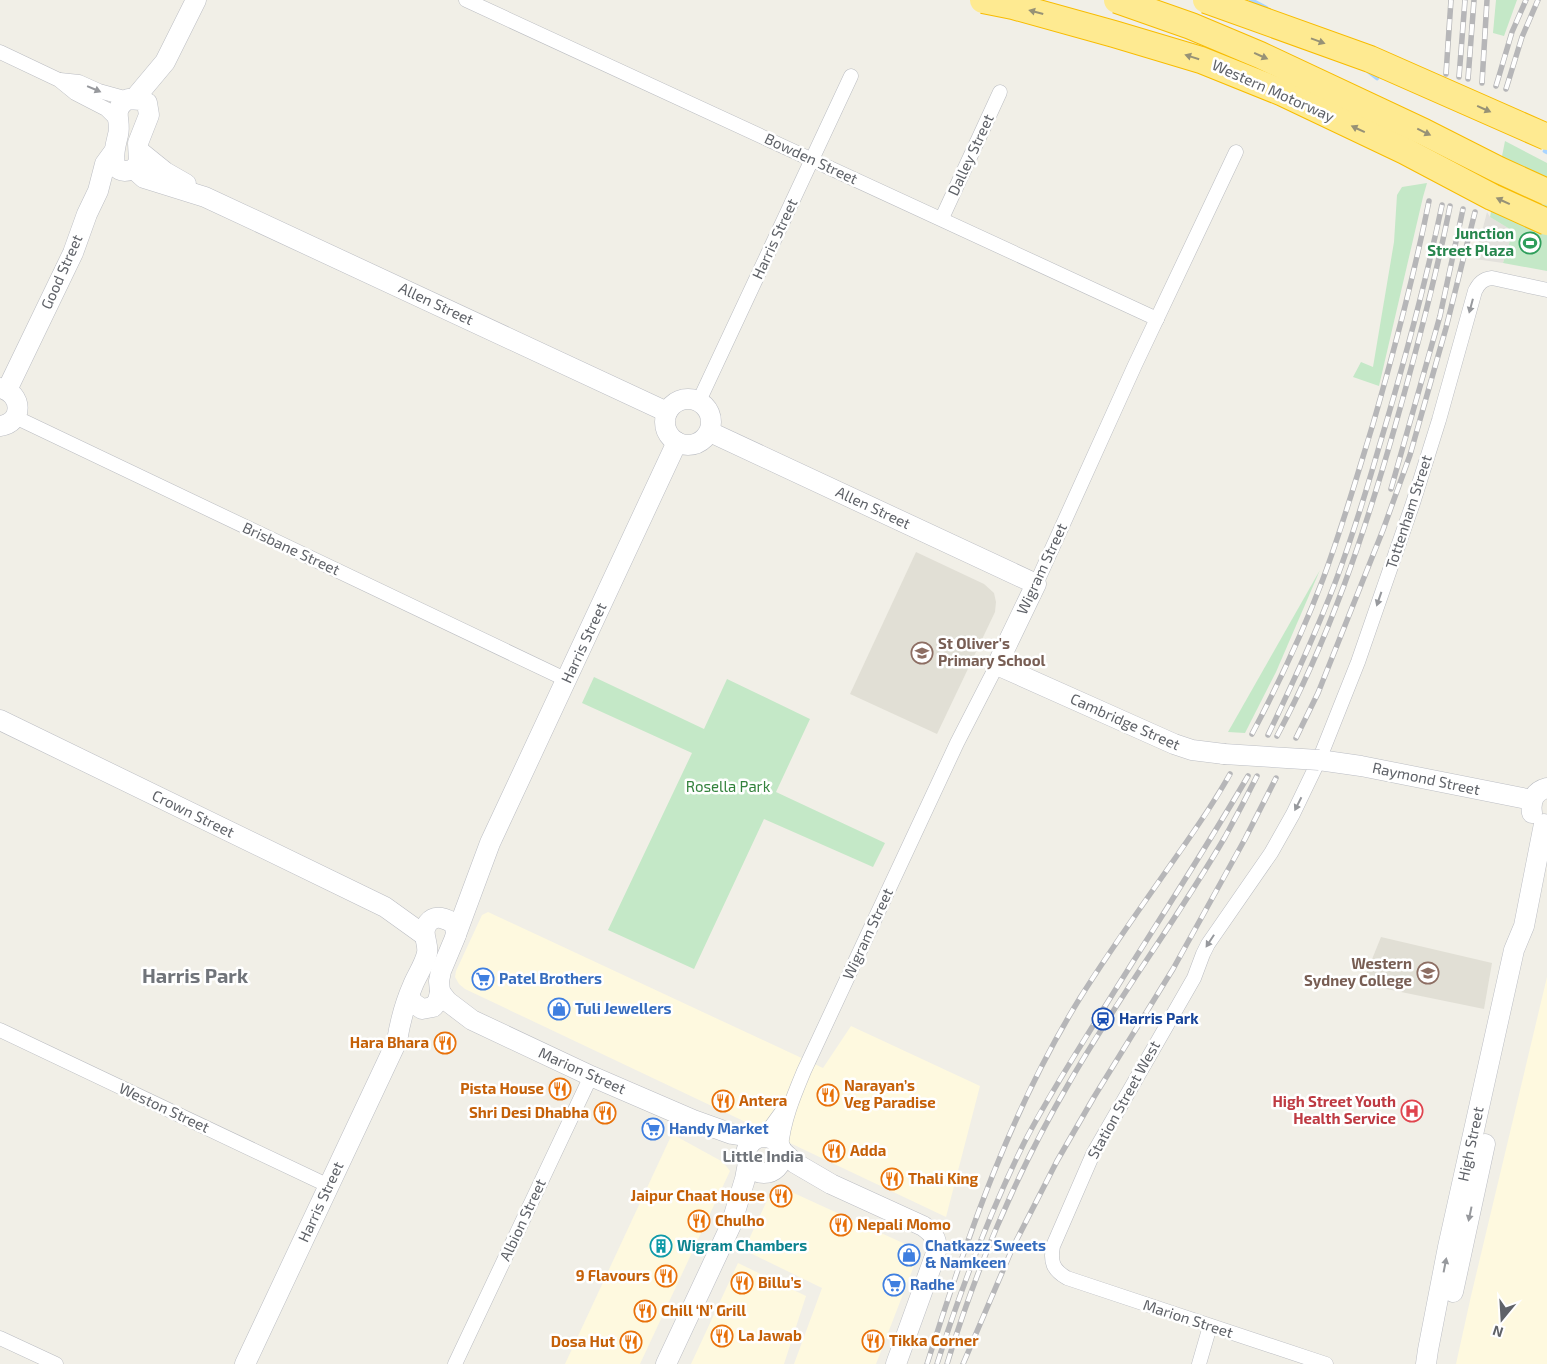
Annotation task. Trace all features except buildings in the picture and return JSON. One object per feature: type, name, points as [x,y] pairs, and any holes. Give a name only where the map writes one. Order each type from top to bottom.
[{"type":"highway","name":"Western Motorway","points":[[983,0],[1013,6],[1201,60],[1283,93],[1547,222]]},
{"type":"highway","name":"Western Motorway","points":[[1117,0],[1191,26],[1260,55],[1547,192]]},
{"type":"highway","points":[[1206,0],[1370,59],[1547,137]]},
{"type":"main road","points":[[117,120],[119,108],[131,99],[165,62],[196,0]]},
{"type":"main road","points":[[73,253],[106,194],[132,164],[140,136],[162,81],[165,62]]},
{"type":"main road","points":[[131,99],[147,103],[150,114]]},
{"type":"main road","name":"Good Street","points":[[4,389],[73,253],[87,214],[98,191],[105,164],[113,153],[119,132],[117,120]]},
{"type":"main road","name":"Allen Street","points":[[113,153],[117,167],[132,164],[165,172],[182,180],[205,197],[667,412]]},
{"type":"main road","points":[[4,389],[16,399],[18,411],[8,422]]},
{"type":"main road","points":[[692,398],[699,401],[710,412],[712,420],[710,432],[697,444],[690,446],[677,442],[670,437],[665,426],[667,412],[671,406],[684,399],[692,398]]},
{"type":"main road","name":"Allen Street","points":[[710,432],[1036,584]]},
{"type":"main road","name":"Harris Street","points":[[397,1041],[433,1003],[439,976],[490,843],[677,442]]},
{"type":"main road","name":"Wigram Street","points":[[997,665],[1036,584]]},
{"type":"main road","name":"Cambridge Street","points":[[997,665],[1174,744],[1192,750],[1261,758],[1319,760]]},
{"type":"main road","name":"Crown Street","points":[[0,720],[385,908],[424,935]]},
{"type":"main road","name":"Raymond Street","points":[[1319,760],[1540,794]]},
{"type":"main road","points":[[1540,794],[1532,812],[1536,818],[1545,824]]},
{"type":"main road","name":"High Street","points":[[1426,1364],[1448,1247],[1514,950],[1524,926],[1545,824]]},
{"type":"main road","name":"Harris Street","points":[[245,1364],[397,1041],[401,1017],[427,954],[427,943],[424,935],[426,925],[430,921],[440,918],[453,904],[490,843]]},
{"type":"main road","name":"Crown Street","points":[[385,908],[440,918]]},
{"type":"main road","points":[[440,918],[455,925],[456,935]]},
{"type":"main road","name":"High Street","points":[[1436,1364],[1440,1353],[1526,955],[1524,926]]},
{"type":"main road","name":"Marion Street","points":[[410,995],[414,1004],[418,1007],[433,1003],[453,1016],[472,1020],[591,1076],[693,1120],[732,1134],[753,1148]]},
{"type":"main road","points":[[776,1160],[773,1139],[753,1148],[756,1170],[776,1160],[795,1163],[831,1184],[923,1226],[936,1239],[935,1256],[896,1364]]},
{"type":"main road","name":"Wigram Street","points":[[731,1225],[753,1148]]},
{"type":"main road","name":"Wigram Street","points":[[666,1364],[731,1225],[757,1184],[776,1160]]},
{"type":"street","name":"Bowden Street","points":[[466,0],[942,218],[1157,319]]},
{"type":"street","points":[[0,52],[59,80],[75,92],[106,109],[117,120]]},
{"type":"street","name":"Harris Street","points":[[699,401],[851,76]]},
{"type":"street","points":[[59,80],[79,82],[100,91],[131,99]]},
{"type":"street","name":"Dalley Street","points":[[942,218],[1000,92]]},
{"type":"street","name":"Wigram Street","points":[[1036,584],[1157,319],[1236,152]]},
{"type":"street","name":"Tottenham Street","points":[[1319,760],[1358,662],[1412,503],[1439,420],[1478,284],[1484,279],[1492,278],[1547,290]]},
{"type":"street","name":"Brisbane Street","points":[[8,422],[567,680]]},
{"type":"street","name":"Wigram Street","points":[[776,1160],[795,1093],[957,743],[997,665]]},
{"type":"street","name":"Station Street West","points":[[1053,1267],[1053,1246],[1086,1169],[1194,978],[1208,944],[1270,853],[1293,814],[1319,760]]},
{"type":"street","name":"Weston Street","points":[[0,1030],[329,1186]]},
{"type":"street","name":"Albion Street","points":[[455,1364],[591,1076]]},
{"type":"street","name":"Wigram Street","points":[[753,1148],[795,1093]]},
{"type":"street","name":"Marion Street","points":[[1053,1267],[1073,1281],[1326,1364]]},
{"type":"street","points":[[1199,1364],[1210,1326]]},
{"type":"street","points":[[0,1338],[56,1364]]},
{"type":"shaded area","points":[[1487,212],[1490,217],[1513,231],[1503,263],[1475,259]]},
{"type":"shaded area","name":"St Oliver's Primary School","points":[[916,552],[984,584],[994,593],[996,602],[995,612],[937,734],[850,694]]},
{"type":"shaded area","points":[[488,912],[823,1068],[851,1026],[980,1086],[946,1217],[465,989],[455,977],[456,971],[482,915]]},
{"type":"shaded area","name":"Western Sydney College","points":[[1381,937],[1492,963],[1484,1009],[1362,984]]},
{"type":"shaded area","points":[[1547,977],[1547,1364],[1456,1364],[1471,1296]]},
{"type":"shaded area","points":[[672,1134],[723,1162],[730,1171],[640,1364],[565,1364]]},
{"type":"shaded area","points":[[785,1189],[916,1249],[917,1258],[876,1364],[794,1364],[822,1288],[744,1250],[770,1194]]},
{"type":"shaded area","points":[[738,1263],[806,1296],[784,1364],[691,1364]]},
{"type":"green space","points":[[1496,0],[1517,0],[1504,36],[1493,33]]},
{"type":"green space","name":"Junction Street Plaza","points":[[1505,141],[1547,163],[1547,271],[1503,263],[1513,231],[1490,217]]},
{"type":"green space","points":[[1427,183],[1379,386],[1353,377],[1361,362],[1373,367],[1394,242],[1397,195],[1402,187]]},
{"type":"green space","points":[[1320,570],[1276,672],[1245,733],[1228,732]]},
{"type":"green space","name":"Rosella Park","points":[[594,677],[704,729],[727,679],[810,719],[776,792],[885,843],[873,867],[764,819],[694,969],[608,930],[692,753],[582,703]]},
{"type":"waterway","points":[[1251,0],[1266,8]]},
{"type":"waterway","points":[[1368,71],[1377,78]]},
{"type":"railway","points":[[1446,74],[1451,0]]},
{"type":"railway","points":[[1459,77],[1465,0]]},
{"type":"railway","points":[[1468,79],[1474,0]]},
{"type":"railway","points":[[1482,83],[1487,0]]},
{"type":"railway","points":[[1496,86],[1512,32],[1526,0]]},
{"type":"railway","points":[[1506,89],[1522,37],[1538,0]]},
{"type":"railway","points":[[1252,734],[1299,638],[1337,541],[1388,369],[1429,201]]},
{"type":"railway","points":[[1268,735],[1319,622],[1353,532],[1405,357],[1442,205]]},
{"type":"railway","points":[[1277,736],[1313,662],[1358,547],[1417,347],[1450,206]]},
{"type":"railway","points":[[1391,489],[1440,316],[1463,209]]},
{"type":"railway","points":[[1296,738],[1318,693],[1383,530],[1410,455],[1446,328],[1475,212]]},
{"type":"railway","points":[[927,1364],[992,1176],[1032,1085],[1080,998],[1204,816],[1230,774]]},
{"type":"railway","points":[[937,1364],[987,1224],[1024,1143],[1065,1071],[1248,776]]},
{"type":"railway","points":[[947,1364],[985,1255],[1032,1151],[1087,1052],[1187,899],[1225,837],[1257,776]]},
{"type":"railway","points":[[963,1364],[1013,1247],[1057,1161],[1173,969],[1245,839],[1276,778]]},
{"type":"place","name":"Junction Street Plaza","points":[[1530,243]]},
{"type":"place","name":"St Oliver's Primary School","points":[[922,653]]},
{"type":"place","name":"Western Sydney College","points":[[1428,973]]},
{"type":"place","name":"Patel Brothers","points":[[483,979]]},
{"type":"place","name":"Tuli Jewellers","points":[[559,1009]]},
{"type":"place","name":"Harris Park","points":[[1103,1019]]},
{"type":"place","name":"Hara Bhara","points":[[445,1043]]},
{"type":"place","name":"Pista House","points":[[560,1089]]},
{"type":"place","name":"Narayan’s Veg Paradise","points":[[828,1095]]},
{"type":"place","name":"Antera","points":[[723,1101]]},
{"type":"place","name":"High Street Youth Health Service","points":[[1412,1111]]},
{"type":"place","name":"Shri Desi Dhabha","points":[[605,1113]]},
{"type":"place","name":"Handy Market","points":[[653,1129]]},
{"type":"place","name":"Adda","points":[[834,1151]]},
{"type":"place","name":"Thali King","points":[[892,1179]]},
{"type":"place","name":"Jaipur Chaat House","points":[[781,1196]]},
{"type":"place","name":"Chulho","points":[[699,1221]]},
{"type":"place","name":"Nepali Momo","points":[[841,1225]]},
{"type":"place","name":"Wigram Chambers","points":[[661,1246]]},
{"type":"place","name":"Chatkazz Sweets & Namkeen","points":[[909,1255]]},
{"type":"place","name":"9 Flavours","points":[[666,1276]]},
{"type":"place","name":"Billu’s","points":[[742,1283]]},
{"type":"place","name":"Radhe","points":[[894,1285]]},
{"type":"place","name":"Chill ‘N’ Grill","points":[[645,1311]]},
{"type":"place","name":"La Jawab","points":[[722,1336]]},
{"type":"place","name":"Tikka Corner","points":[[873,1341]]},
{"type":"place","name":"Dosa Hut","points":[[631,1342]]},
{"type":"district","name":"Harris Park","points":[[195,976]]},
{"type":"district","name":"Little India","points":[[763,1156]]}]
